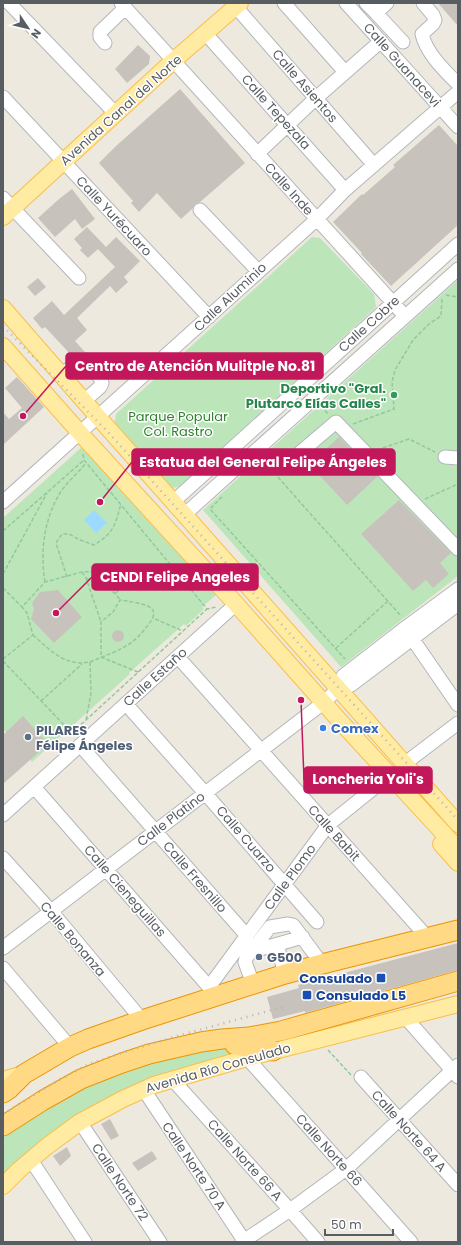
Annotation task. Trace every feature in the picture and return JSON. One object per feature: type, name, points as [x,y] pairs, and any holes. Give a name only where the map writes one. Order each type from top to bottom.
[{"type":"highway","points":[[3,1083],[9,1089],[24,1074],[70,1047],[210,993],[253,984],[322,964],[458,930]]},
{"type":"highway","points":[[3,1126],[55,1093],[81,1079],[149,1054],[201,1042],[249,1037],[281,1031],[458,981]]},
{"type":"highway","points":[[201,1042],[234,1044],[274,1051]]},
{"type":"main road","name":"Avenida Canal del Norte","points":[[6,208],[64,162],[174,61],[238,5]]},
{"type":"main road","points":[[3,308],[172,502],[458,809]]},
{"type":"main road","points":[[3,346],[236,604],[323,703],[458,849]]},
{"type":"main road","points":[[345,687],[458,824]]},
{"type":"main road","points":[[339,720],[341,729],[346,737],[458,863]]},
{"type":"main road","name":"Avenida Río Consulado","points":[[3,1186],[31,1160],[80,1122],[117,1102],[144,1090],[172,1079],[248,1058],[458,1004]]},
{"type":"street","points":[[9,3],[116,114]]},
{"type":"street","points":[[284,3],[345,72]]},
{"type":"street","name":"Calle Guanacevi","points":[[346,3],[458,127]]},
{"type":"street","points":[[366,3],[403,42]]},
{"type":"street","points":[[376,13],[387,3]]},
{"type":"street","points":[[391,52],[403,42],[422,34],[433,24],[435,20],[433,15],[422,3]]},
{"type":"street","points":[[105,43],[100,37],[100,32],[123,5]]},
{"type":"street","name":"Calle Inde","points":[[123,5],[405,316]]},
{"type":"street","name":"Calle Asientos","points":[[238,5],[374,165]]},
{"type":"street","name":"Calle Tepezala","points":[[206,34],[346,190]]},
{"type":"street","points":[[422,34],[428,49],[458,84]]},
{"type":"street","points":[[257,154],[316,98],[381,41]]},
{"type":"street","name":"Calle Aluminio","points":[[3,502],[209,317],[346,190],[458,92]]},
{"type":"street","name":"Calle Yurécuaro","points":[[3,97],[209,317]]},
{"type":"street","points":[[6,208],[79,278]]},
{"type":"street","points":[[200,210],[258,271]]},
{"type":"street","name":"Calle Cobre","points":[[172,502],[458,244]]},
{"type":"street","name":"Calle Cobre","points":[[184,515],[458,269]]},
{"type":"street","points":[[61,376],[79,360],[85,360],[87,362],[100,378],[102,383],[100,388],[84,402]]},
{"type":"street","points":[[296,456],[336,422],[458,549]]},
{"type":"street","name":"Calle Platino","points":[[3,948],[260,750],[345,687],[407,627],[458,589]]},
{"type":"street","name":"Calle Estaño","points":[[3,815],[236,604]]},
{"type":"street","name":"Calle Platino","points":[[407,627],[458,604]]},
{"type":"street","points":[[407,627],[458,705]]},
{"type":"street","name":"Calle Babit","points":[[178,657],[427,937]]},
{"type":"street","points":[[345,687],[458,815]]},
{"type":"street","name":"Calle Cuarzo","points":[[126,704],[317,922]]},
{"type":"street","points":[[412,758],[458,724]]},
{"type":"street","name":"Calle Fresnillo","points":[[80,745],[247,936]]},
{"type":"street","name":"Calle Plomo","points":[[210,993],[247,936],[328,825],[384,780]]},
{"type":"street","name":"Calle Cieneguillas","points":[[34,787],[106,869],[210,993]]},
{"type":"street","name":"Calle Bonanza","points":[[3,858],[142,1020]]},
{"type":"street","points":[[253,984],[245,960],[270,927],[291,924],[295,926],[322,964]]},
{"type":"street","points":[[250,952],[303,937]]},
{"type":"street","points":[[277,945],[286,974]]},
{"type":"street","points":[[3,968],[70,1047]]},
{"type":"street","points":[[243,1242],[346,1169],[399,1120],[456,1071],[405,1017]]},
{"type":"street","name":"Calle Norte 66","points":[[248,1058],[411,1242]]},
{"type":"street","name":"Calle Norte 64 A","points":[[361,1077],[458,1185]]},
{"type":"street","name":"Calle Norte 66 A","points":[[172,1079],[318,1242]]},
{"type":"street","name":"Calle Norte 70 A","points":[[144,1090],[243,1242]]},
{"type":"street","name":"Calle Norte 72","points":[[80,1122],[160,1242]]},
{"type":"street","points":[[31,1160],[86,1242]]},
{"type":"path","points":[[350,425],[394,409],[392,382],[398,364],[413,340],[429,324],[441,316],[442,294],[458,297]]},
{"type":"path","points":[[374,451],[409,439],[451,457]]},
{"type":"path","points":[[83,453],[86,463],[207,609]]},
{"type":"path","points":[[262,459],[388,601],[407,627]]},
{"type":"path","points":[[3,531],[84,460]]},
{"type":"path","points":[[45,582],[42,566],[48,518],[60,492],[86,463]]},
{"type":"path","points":[[422,500],[458,484]]},
{"type":"path","points":[[3,574],[47,492]]},
{"type":"path","points":[[225,494],[210,509],[345,660]]},
{"type":"path","points":[[67,577],[56,543],[62,534],[70,534],[80,540],[94,545],[104,539],[114,527],[121,504]]},
{"type":"path","points":[[22,607],[45,582],[82,572],[136,569],[176,573]]},
{"type":"path","points":[[116,593],[136,569]]},
{"type":"path","points":[[82,572],[86,578],[101,622],[102,657]]},
{"type":"path","points":[[86,578],[116,593],[120,600]]},
{"type":"path","points":[[3,588],[26,613],[33,635],[57,656],[82,664],[118,650],[132,642],[148,626],[153,618],[154,612],[148,605],[120,600]]},
{"type":"path","points":[[101,622],[113,612],[120,600]]},
{"type":"path","points":[[335,648],[388,601]]},
{"type":"path","points":[[33,635],[3,660],[41,702],[69,730],[72,730],[86,720],[207,609],[236,604]]},
{"type":"path","points":[[153,618],[183,631]]},
{"type":"path","points":[[102,657],[138,672]]},
{"type":"path","points":[[86,720],[91,693],[90,662]]},
{"type":"path","points":[[41,702],[82,664]]},
{"type":"path","points":[[319,1040],[354,1078],[361,1077]]},
{"type":"green space","name":"Parque Popular Col. Rastro","points":[[312,237],[320,238],[374,294],[376,307],[179,487],[170,488],[114,426],[116,414]]},
{"type":"green space","name":"Deportivo \"Gral. Plutarco Elías Calles\"","points":[[458,280],[458,576],[341,667],[203,510]]},
{"type":"green space","points":[[83,446],[216,595],[202,607],[204,609],[186,626],[184,624],[32,762],[3,729],[3,518]]},
{"type":"green space","points":[[214,1047],[246,1051],[143,1084],[3,1177],[3,1137],[72,1091],[127,1066]]},
{"type":"water","points":[[94,510],[107,523],[96,533],[84,520]]},
{"type":"building","points":[[438,3],[458,3],[458,26]]},
{"type":"building","points":[[138,45],[150,56],[149,64],[127,83],[115,69]]},
{"type":"building","points":[[180,89],[245,163],[200,202],[195,204],[192,209],[181,219],[157,193],[139,212],[131,203],[133,201],[99,163]]},
{"type":"building","points":[[439,125],[458,146],[458,225],[391,286],[333,222],[362,194],[363,195],[395,167],[393,165]]},
{"type":"building","points":[[72,189],[95,219],[82,229],[75,219],[55,237],[38,218]]},
{"type":"building","points":[[87,227],[106,247],[116,237],[140,261],[124,277],[128,282],[116,293],[110,286],[77,318],[87,330],[75,341],[85,352],[78,352],[72,356],[45,327],[42,329],[33,318],[52,301],[64,315],[115,267],[98,249],[88,258],[80,250],[82,248],[74,239]]},
{"type":"building","points":[[38,278],[46,287],[35,296],[27,287]]},
{"type":"building","points":[[17,377],[44,407],[3,445],[3,412],[9,419],[22,408],[5,388]]},
{"type":"building","points":[[339,437],[377,477],[347,505],[309,464]]},
{"type":"building","points":[[399,500],[451,553],[440,563],[449,574],[433,588],[426,580],[413,591],[361,534]]},
{"type":"building","points":[[58,590],[82,617],[54,643],[31,619],[34,609],[32,603],[40,592]]},
{"type":"building","points":[[116,630],[120,630],[124,636],[120,642],[116,642],[112,638],[112,634]]},
{"type":"building","points":[[23,716],[48,744],[3,784],[3,735]]},
{"type":"building","points":[[458,943],[458,970],[305,1013],[305,1011],[273,1019],[267,997],[299,988],[298,985]]},
{"type":"building","points":[[110,1119],[119,1136],[111,1140],[101,1124]]},
{"type":"building","points":[[67,1147],[71,1156],[60,1166],[53,1156]]},
{"type":"building","points":[[152,1151],[157,1159],[138,1171],[132,1163]]},
{"type":"railway","points":[[3,326],[107,431],[458,820]]},
{"type":"railway","points":[[3,1114],[52,1084],[89,1064],[177,1036],[283,1007]]},
{"type":"place","name":"Deportivo \"Gral. Plutarco Elías Calles\"","points":[[394,395]]},
{"type":"place","name":"Centro de Atención Mulitple No.81","points":[[23,416]]},
{"type":"place","name":"Estatua del General Felipe Ángeles","points":[[100,502]]},
{"type":"place","name":"CENDI Felipe Angeles","points":[[56,613]]},
{"type":"place","name":"Loncheria Yoli's","points":[[301,700]]},
{"type":"place","name":"Comex","points":[[323,728]]},
{"type":"place","name":"PILARES Félipe Ángeles","points":[[28,737]]},
{"type":"place","name":"G500","points":[[259,957]]},
{"type":"place","name":"Consulado","points":[[381,978]]},
{"type":"place","name":"Consulado L5","points":[[307,995]]}]
